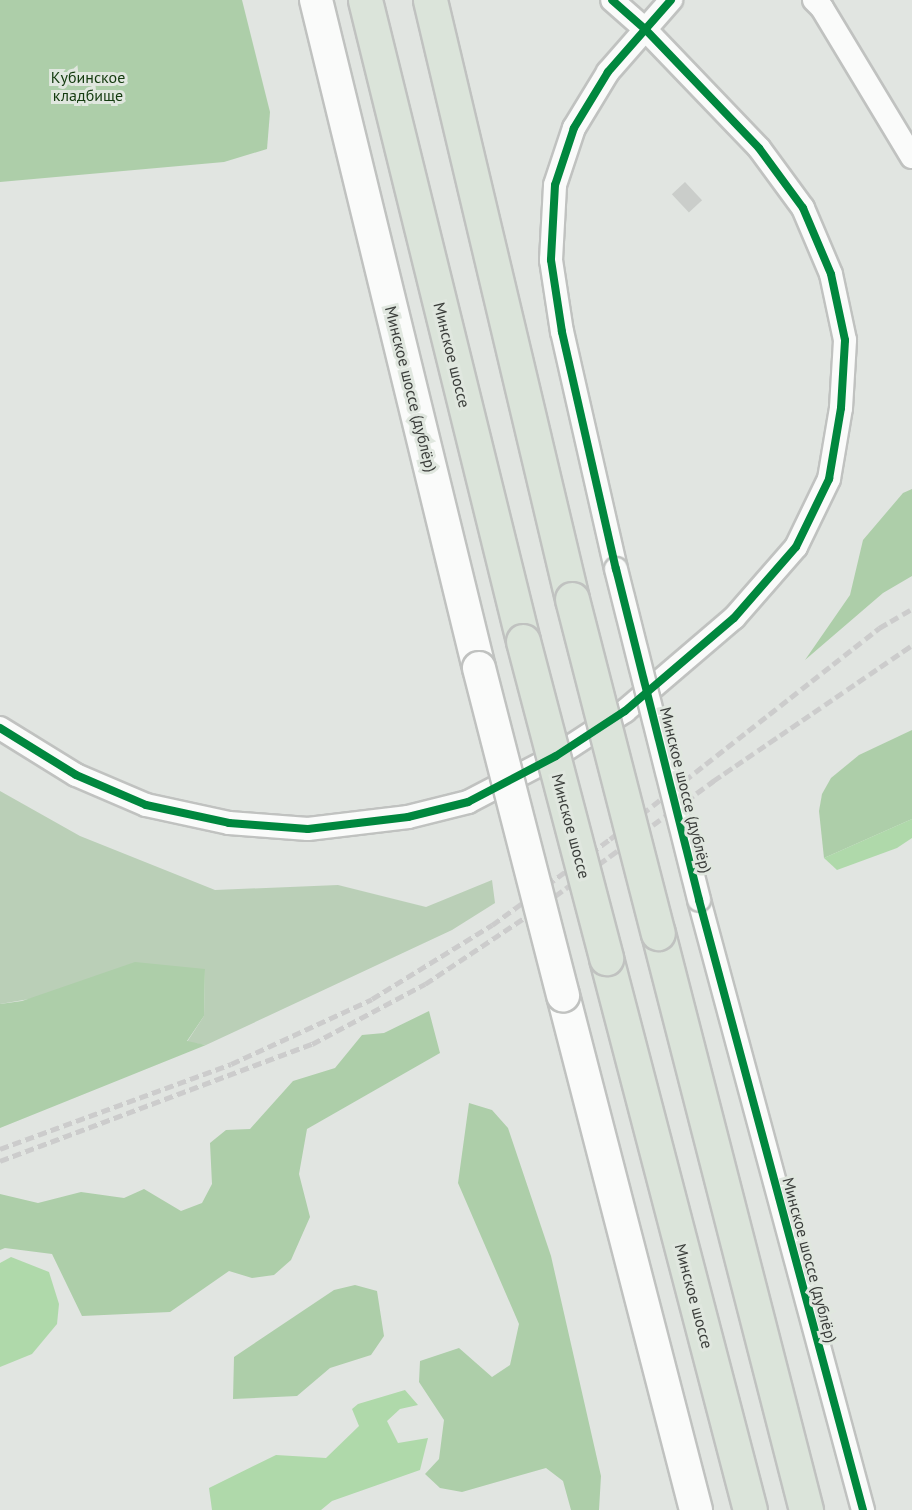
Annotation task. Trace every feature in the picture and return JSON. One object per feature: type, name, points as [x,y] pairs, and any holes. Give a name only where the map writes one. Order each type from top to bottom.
[{"type":"highway","name":"Минское шоссе","points":[[365,0],[523,641],[750,1510]]},
{"type":"highway","points":[[430,0],[572,599],[806,1510]]},
{"type":"main road","name":"Минское шоссе (дублёр)","points":[[316,0],[479,668],[696,1510]]},
{"type":"street","points":[[0,728],[76,775],[146,805],[229,823],[309,829],[396,819],[468,802],[556,756],[624,711],[734,618],[796,547],[829,479],[841,408],[845,340],[831,274],[802,208],[759,148],[646,30],[612,0]]},
{"type":"street","name":"Минское шоссе (дублёр)","points":[[671,0],[608,72],[574,128],[555,185],[551,260],[562,332],[616,568],[699,900],[863,1510]]},
{"type":"street","points":[[814,0],[822,8],[912,157]]},
{"type":"shaded area","points":[[0,791],[80,836],[215,890],[338,885],[426,907],[492,880],[495,903],[452,930],[206,1045],[187,1042],[204,1016],[205,969],[0,1004]]},
{"type":"shaded area","points":[[912,819],[912,838],[897,848],[837,870],[824,858]]},
{"type":"shaded area","points":[[11,1257],[49,1272],[59,1304],[57,1324],[32,1354],[0,1367],[0,1263]]},
{"type":"shaded area","points":[[405,1390],[418,1405],[400,1409],[387,1421],[398,1443],[428,1438],[420,1470],[332,1501],[321,1510],[212,1510],[209,1488],[276,1455],[326,1458],[359,1426],[352,1409],[358,1404]]},
{"type":"green space","name":"Кубинское кладбище","points":[[0,0],[242,0],[270,112],[267,149],[224,162],[0,182]]},
{"type":"green space","points":[[912,489],[912,576],[883,593],[805,660],[850,595],[863,540],[903,493]]},
{"type":"green space","points":[[912,730],[912,819],[824,858],[819,811],[822,794],[831,778],[859,755]]},
{"type":"green space","points":[[135,962],[205,969],[204,1016],[187,1041],[206,1045],[0,1128],[0,1004],[22,1001]]},
{"type":"green space","points":[[429,1011],[440,1053],[307,1129],[299,1174],[310,1217],[291,1260],[274,1275],[252,1278],[229,1271],[170,1312],[82,1316],[52,1254],[5,1248],[0,1250],[0,1194],[38,1203],[81,1192],[124,1198],[144,1189],[181,1211],[202,1203],[212,1184],[210,1143],[226,1130],[250,1129],[293,1081],[335,1068],[362,1035],[384,1033]]},
{"type":"green space","points":[[469,1103],[492,1110],[508,1128],[551,1256],[601,1476],[599,1510],[571,1510],[563,1481],[546,1468],[462,1492],[440,1488],[425,1474],[439,1459],[444,1420],[419,1382],[420,1361],[459,1348],[492,1377],[510,1365],[519,1324],[458,1183]]},
{"type":"green space","points":[[355,1285],[377,1291],[384,1336],[371,1355],[330,1368],[297,1396],[233,1399],[234,1357],[334,1290]]},
{"type":"building","points":[[685,182],[702,200],[689,213],[672,194]]},
{"type":"railway","points":[[0,1149],[231,1064],[372,999],[492,925],[610,839],[879,628],[912,609]]},
{"type":"railway","points":[[0,1161],[312,1044],[425,984],[533,912],[713,781],[912,645]]},
{"type":"cycle path","points":[[0,728],[76,775],[146,805],[229,823],[308,829],[408,817],[468,802],[556,756],[625,711],[734,618],[796,547],[829,479],[841,408],[845,340],[831,274],[803,208],[759,148],[646,30],[612,0]]},
{"type":"cycle path","points":[[671,0],[608,72],[574,128],[555,185],[551,260],[562,332],[616,569],[699,900],[863,1510]]}]
